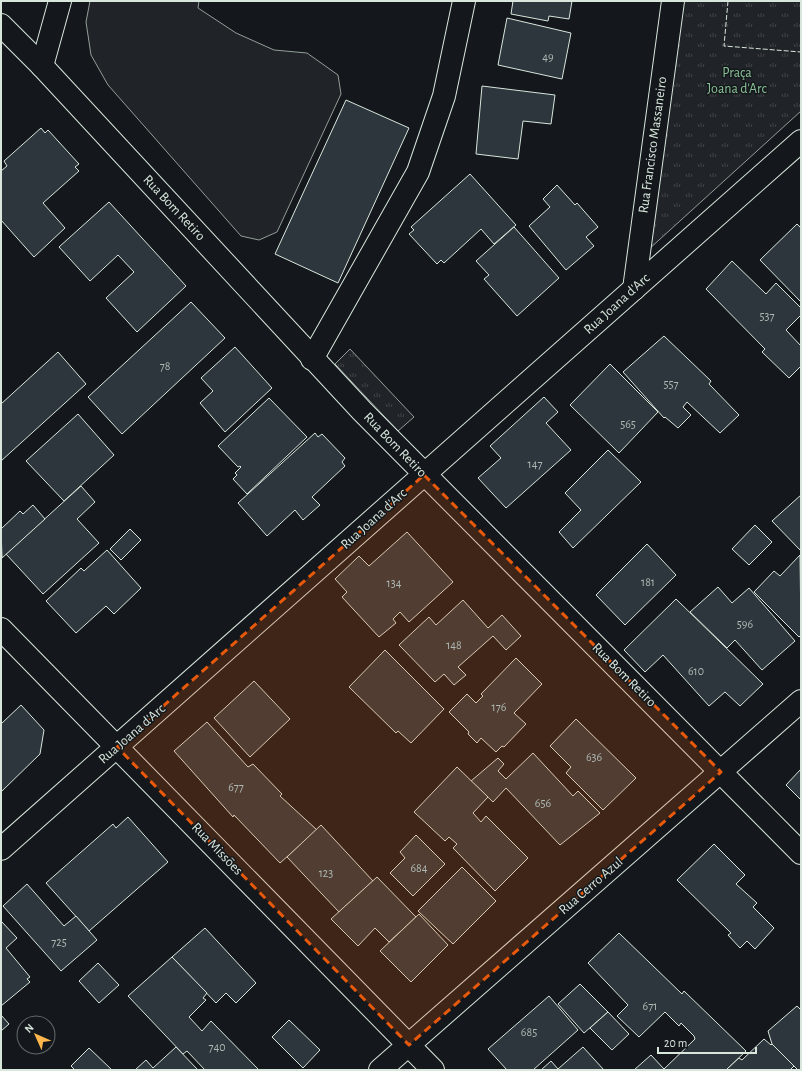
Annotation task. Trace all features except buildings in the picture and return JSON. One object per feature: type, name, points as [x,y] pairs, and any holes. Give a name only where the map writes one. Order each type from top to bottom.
[{"type":"street","points":[[42,66],[60,1]]},
{"type":"street","points":[[312,359],[418,172],[444,96],[464,1]]},
{"type":"street","name":"Rua Francisco Massaneiro","points":[[634,289],[673,1]]},
{"type":"street","name":"Rua Bom Retiro","points":[[1,25],[42,66],[312,359],[424,475],[801,853]]},
{"type":"street","name":"Rua Joana d'Arc","points":[[1,849],[801,141]]},
{"type":"street","name":"Rua Missões","points":[[1,629],[433,1070]]},
{"type":"street","name":"Rua Cerro Azul","points":[[380,1070],[801,701]]},
{"type":"highlighted area","points":[[424,475],[721,772],[409,1045],[117,747]]},
{"type":"green space","points":[[90,1],[199,1],[198,8],[236,33],[274,50],[307,53],[338,75],[341,94],[277,232],[259,240],[241,236],[108,85],[91,55],[86,22]]},
{"type":"green space","name":"Praça Joana d'Arc","points":[[683,1],[801,1],[801,111],[648,250]]},
{"type":"green space","points":[[350,349],[414,417],[398,431],[335,364]]},
{"type":"fence","points":[[728,1],[724,46],[801,52]]}]
